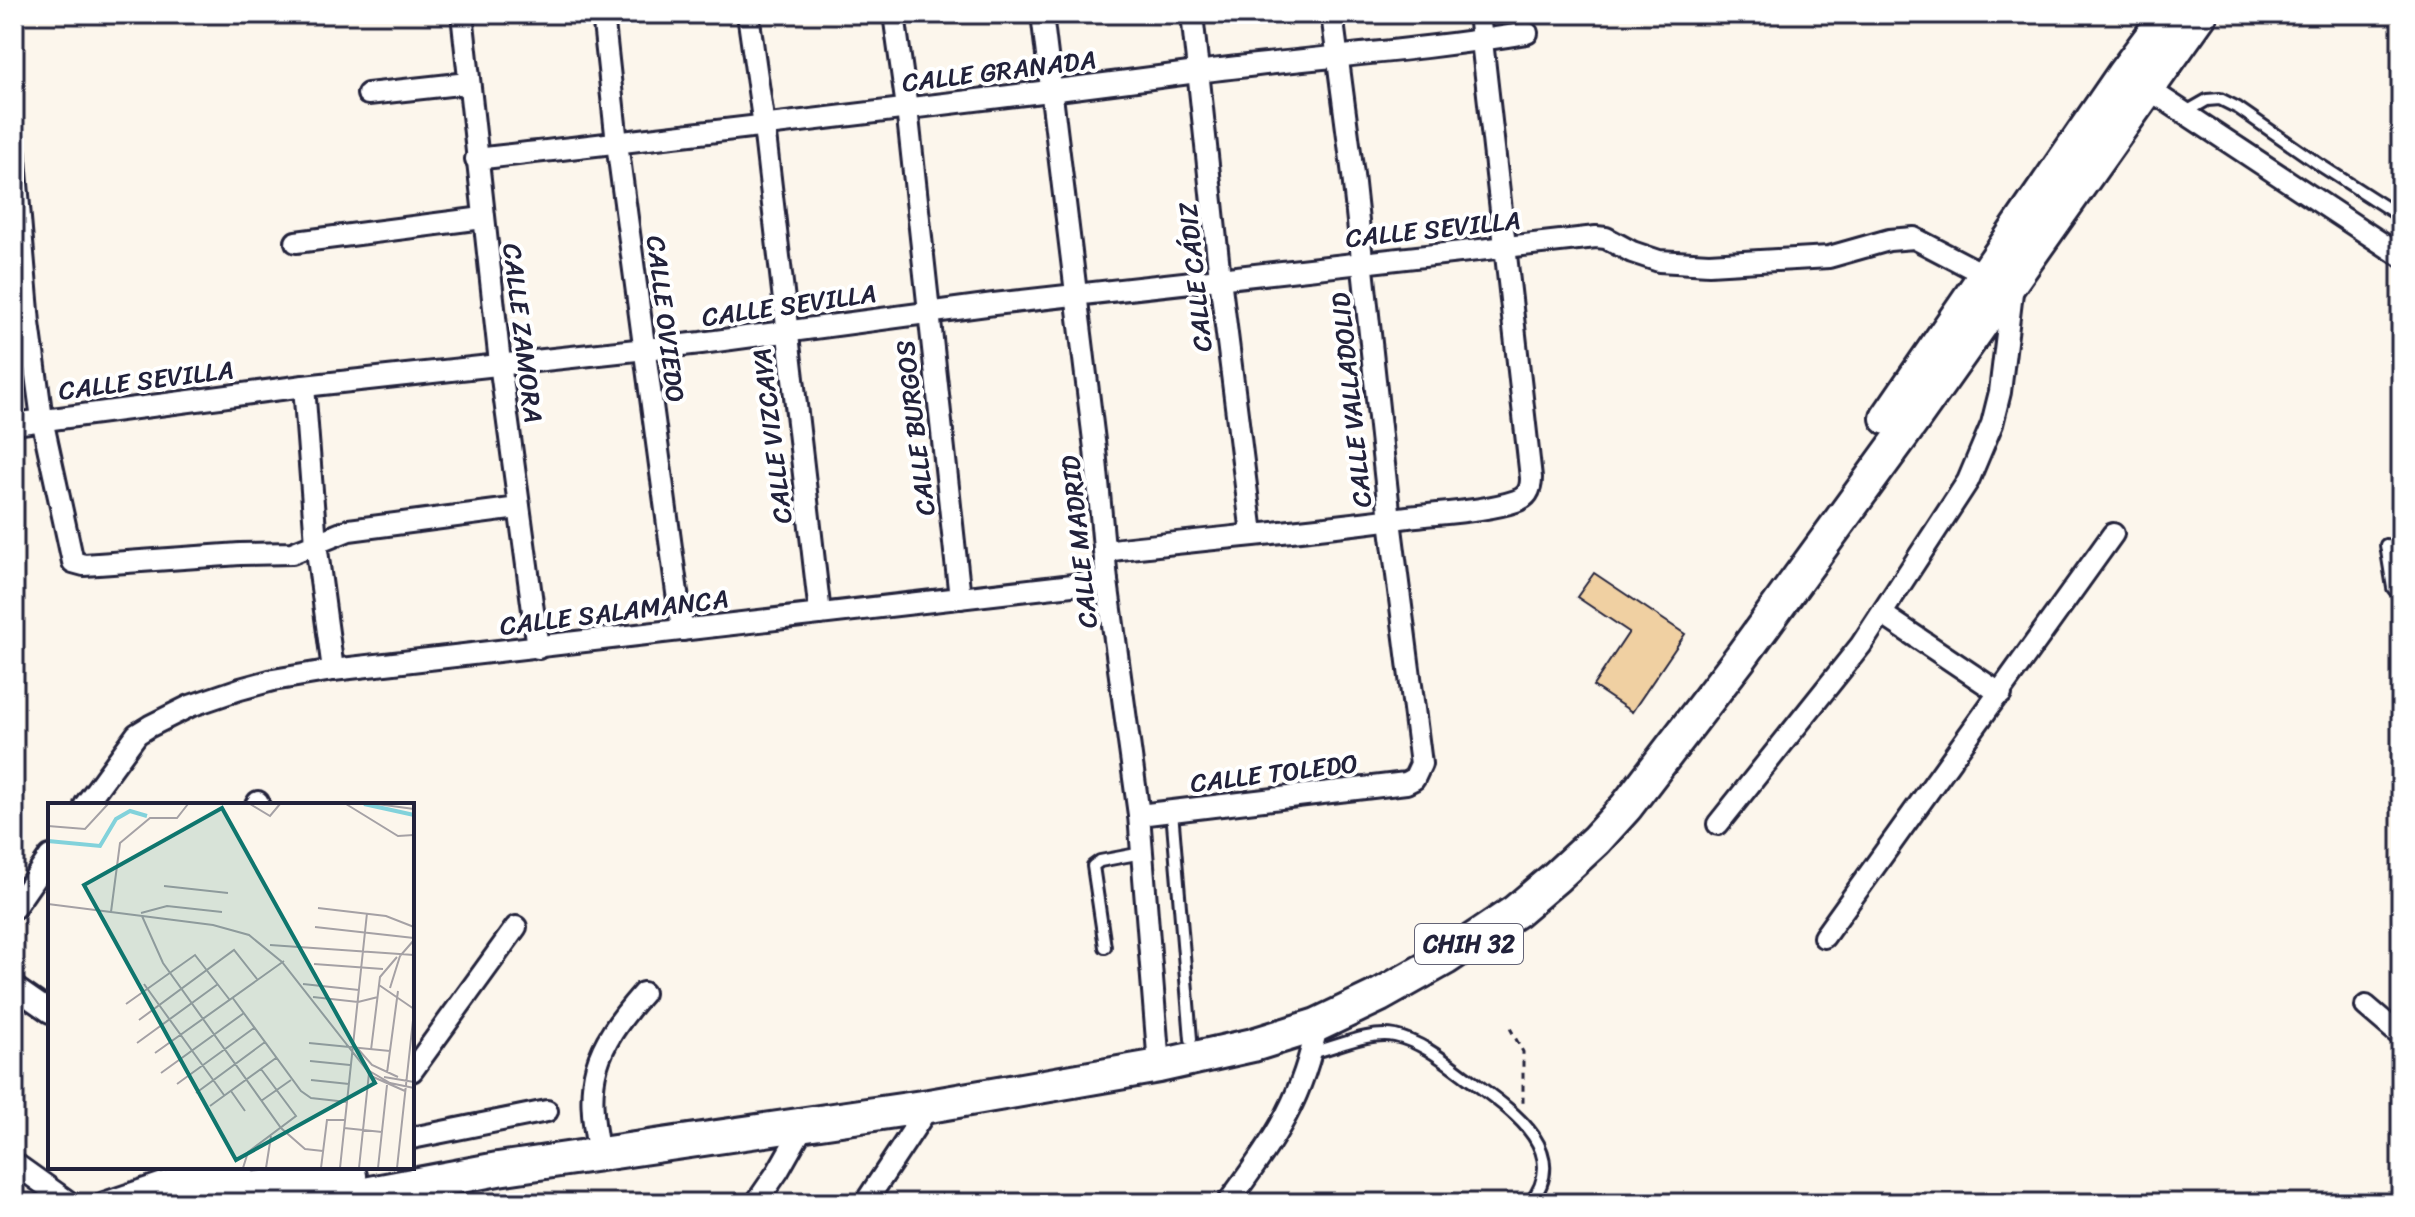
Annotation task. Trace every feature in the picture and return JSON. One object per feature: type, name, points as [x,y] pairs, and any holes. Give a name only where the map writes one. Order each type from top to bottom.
[{"type":"main road","name":"CHIH 32","points":[[167,1203],[225,1192],[318,1189],[498,1169],[597,1145],[813,1104],[1314,1039],[1478,938],[1516,911],[1596,840],[1659,766],[1741,657],[2135,80],[2168,14]]},
{"type":"main road","name":"CHIH 32","points":[[2135,80],[2201,14]]},
{"type":"main road","name":"CHIH 32","points":[[414,1166],[804,1125],[929,1106],[1158,1057],[1191,1039],[1283,1014],[1369,978],[1464,921],[1555,849],[1593,812],[1668,722],[2000,278]]},
{"type":"main road","name":"CHIH 32","points":[[318,1189],[397,1169]]},
{"type":"street","name":"CALLE OVIEDO","points":[[603,14],[617,143],[682,630]]},
{"type":"street","name":"CALLE VIZCAYA","points":[[748,14],[764,126],[820,614]]},
{"type":"street","name":"CALLE BURGOS","points":[[894,14],[960,598]]},
{"type":"street","name":"CALLE MADRID","points":[[1042,14],[1107,581],[1139,815],[1158,1057]]},
{"type":"street","name":"CALLE CÁDIZ","points":[[1192,14],[1220,278],[1252,534]]},
{"type":"street","name":"CALLE VALLADOLID","points":[[1332,14],[1364,263],[1390,520],[1421,754],[1421,764],[1414,779]]},
{"type":"street","points":[[1104,551],[1499,505],[1519,501],[1531,488],[1479,14]]},
{"type":"street","name":"CALLE ZAMORA","points":[[463,23],[500,363],[538,648]]},
{"type":"street","name":"CALLE GRANADA","points":[[476,159],[1051,93],[1527,33]]},
{"type":"street","points":[[2135,80],[2401,256]]},
{"type":"street","points":[[368,94],[468,83]]},
{"type":"street","points":[[14,148],[22,320],[73,562],[84,565],[283,554],[349,530],[519,508]]},
{"type":"street","points":[[296,242],[483,218]]},
{"type":"street","name":"CALLE SEVILLA","points":[[14,424],[304,386],[1220,278],[1572,240],[1606,238],[1645,258],[1709,264],[1829,257],[1889,240],[1914,238],[2000,278]]},
{"type":"street","points":[[1718,824],[1838,676],[1968,481],[1982,452],[2000,392],[2000,278]]},
{"type":"street","points":[[304,386],[316,543],[333,670]]},
{"type":"street","points":[[1824,937],[2113,534]]},
{"type":"street","name":"CALLE SALAMANCA","points":[[86,803],[137,734],[190,706],[273,680],[333,670],[1107,581]]},
{"type":"street","points":[[1882,614],[2001,694]]},
{"type":"street","name":"CALLE TOLEDO","points":[[1139,815],[1394,785],[1414,779]]},
{"type":"street","points":[[14,908],[48,859]]},
{"type":"street","points":[[414,1068],[516,927]]},
{"type":"street","points":[[14,987],[48,1011]]},
{"type":"street","points":[[597,1145],[592,1093],[594,1073],[600,1054],[617,1023],[643,993]]},
{"type":"street","points":[[2366,1006],[2401,1036]]},
{"type":"street","points":[[1228,1203],[1292,1108],[1314,1039]]},
{"type":"street","points":[[865,1203],[929,1106]]},
{"type":"street","points":[[414,1138],[547,1111]]},
{"type":"street","points":[[756,1203],[804,1125]]},
{"type":"street","points":[[14,1163],[70,1203]]},
{"type":"street","points":[[104,1203],[178,1178],[233,1169]]},
{"type":"lane","points":[[2186,112],[2207,100],[2220,99],[2401,217]]},
{"type":"lane","points":[[2386,545],[2393,588],[2401,598]]},
{"type":"lane","points":[[1172,811],[1191,1039]]},
{"type":"lane","points":[[1105,947],[1093,866],[1100,861],[1142,853]]},
{"type":"lane","points":[[1314,1039],[1399,1037],[1444,1061],[1521,1119],[1537,1139],[1545,1160],[1543,1183],[1530,1203]]},
{"type":"path","points":[[1510,1028],[1523,1052],[1525,1092],[1521,1119]]},
{"type":"building","points":[[1594,573],[1685,634],[1632,712],[1593,686],[1629,632],[1577,597]]}]
